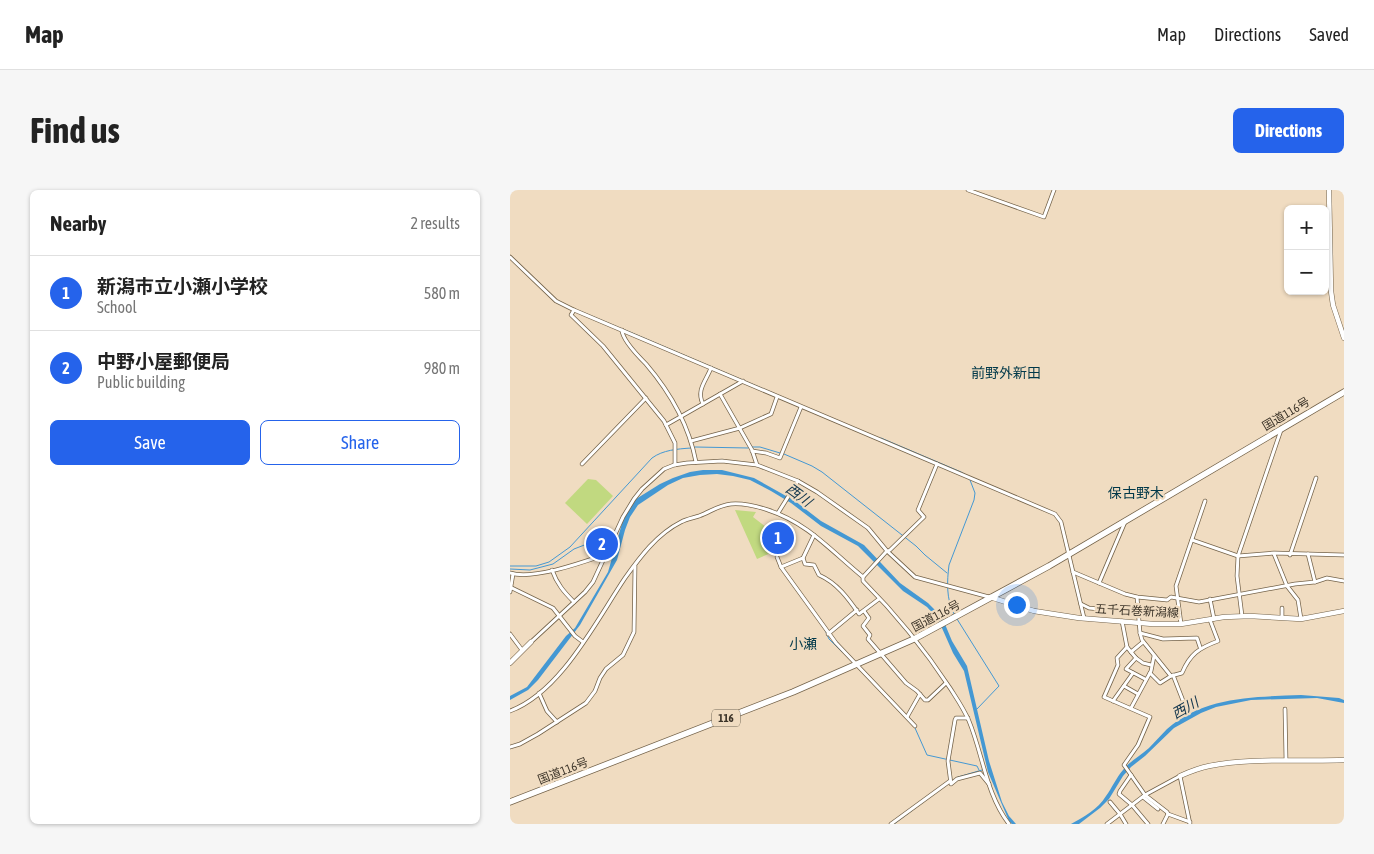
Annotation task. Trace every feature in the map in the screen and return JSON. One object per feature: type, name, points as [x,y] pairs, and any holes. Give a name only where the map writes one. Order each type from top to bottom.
[{"type":"highway","name":"国道116号","points":[[510,802],[793,692],[914,639],[1126,520],[1344,392]]},
{"type":"main road","points":[[1329,190],[1330,284],[1333,305],[1344,338]]},
{"type":"main road","name":"五千石巻新潟線","points":[[990,598],[1034,611],[1139,623],[1181,624],[1242,616],[1301,619],[1344,611]]},
{"type":"main road","points":[[510,663],[531,642]]},
{"type":"main road","points":[[1180,776],[1216,765],[1344,760]]},
{"type":"street","points":[[968,190],[1044,217],[1054,190]]},
{"type":"street","points":[[510,257],[556,301],[574,310],[1055,514],[1061,522],[1084,618]]},
{"type":"street","points":[[574,310],[571,316],[603,346],[666,425],[675,443],[675,464]]},
{"type":"street","points":[[622,330],[627,341],[661,382],[681,417],[691,441],[696,462]]},
{"type":"street","points":[[703,404],[699,397],[700,392],[711,368]]},
{"type":"street","points":[[666,425],[742,381]]},
{"type":"street","points":[[720,394],[752,451],[756,465]]},
{"type":"street","points":[[691,441],[740,428],[770,414],[778,397]]},
{"type":"street","points":[[582,464],[646,398]]},
{"type":"street","points":[[752,451],[780,458],[801,407]]},
{"type":"street","points":[[1242,616],[1237,576],[1238,556],[1281,429]]},
{"type":"street","points":[[531,642],[593,582],[634,499],[664,469],[675,464],[722,461],[756,465],[798,481],[818,492],[868,528],[887,551],[910,574],[918,579],[990,598]]},
{"type":"street","points":[[863,578],[887,551],[924,517],[918,510],[937,464]]},
{"type":"street","points":[[1290,554],[1316,478]]},
{"type":"street","points":[[778,513],[788,494],[798,481]]},
{"type":"street","points":[[1181,624],[1176,598],[1176,586],[1205,501]]},
{"type":"street","points":[[510,711],[539,693],[556,678],[583,642],[634,565],[647,549],[676,524],[730,504],[759,507],[792,519],[814,535],[863,578],[863,581],[914,639],[946,682],[968,718],[989,784],[1001,813],[1009,824]]},
{"type":"street","points":[[1099,583],[1126,520]]},
{"type":"street","points":[[781,567],[803,558],[814,535]]},
{"type":"street","points":[[1192,540],[1238,556],[1274,553],[1344,555]]},
{"type":"street","points":[[1274,553],[1287,586],[1298,600],[1301,619]]},
{"type":"street","points":[[1308,554],[1315,582]]},
{"type":"street","points":[[510,592],[512,573],[544,573],[570,567],[605,555]]},
{"type":"street","points":[[777,557],[781,567],[828,634],[915,726]]},
{"type":"street","points":[[803,558],[805,564],[814,565],[819,575],[838,587],[859,614],[879,599]]},
{"type":"street","points":[[510,747],[520,744],[557,722],[590,699],[606,669],[621,658],[634,632],[636,574],[634,565]]},
{"type":"street","points":[[552,570],[561,589],[574,602]]},
{"type":"street","points":[[1073,572],[1137,597],[1167,600],[1171,597],[1199,602],[1239,593],[1315,582],[1327,578],[1344,581]]},
{"type":"street","points":[[511,587],[550,606],[575,636],[583,642]]},
{"type":"street","points":[[1137,597],[1140,633],[1143,642],[1172,675],[1187,711]]},
{"type":"street","points":[[1150,672],[1160,683],[1172,675],[1182,673],[1200,648],[1218,641],[1212,620],[1210,599]]},
{"type":"street","points":[[1081,604],[1089,608],[1100,609]]},
{"type":"street","points":[[1282,608],[1282,617]]},
{"type":"street","points":[[828,634],[857,610]]},
{"type":"street","points":[[864,611],[869,618],[863,626],[870,635],[868,639],[906,683],[925,700],[928,700],[946,682]]},
{"type":"street","points":[[1122,620],[1127,647],[1136,658],[1143,663],[1151,665]]},
{"type":"street","points":[[1140,633],[1163,639],[1197,638],[1200,648]]},
{"type":"street","points":[[510,634],[522,650]]},
{"type":"street","points":[[1131,652],[1143,642]]},
{"type":"street","points":[[1127,647],[1117,658],[1118,665],[1104,697],[1150,717],[1138,745],[1124,766],[1144,796],[1158,809]]},
{"type":"street","points":[[1131,708],[1150,672],[1154,656]]},
{"type":"street","points":[[1126,669],[1136,658]]},
{"type":"street","points":[[1118,665],[1145,679]]},
{"type":"street","points":[[1114,701],[1133,673]]},
{"type":"street","points":[[1124,686],[1138,694]]},
{"type":"street","points":[[539,693],[547,711],[557,722]]},
{"type":"street","points":[[907,717],[920,694]]},
{"type":"street","points":[[1284,709],[1286,761]]},
{"type":"street","points":[[950,781],[948,761],[955,720],[956,718],[968,718]]},
{"type":"street","points":[[950,781],[951,784],[957,779],[980,773],[989,784]]},
{"type":"street","points":[[1130,774],[1120,794],[1148,824]]},
{"type":"street","points":[[1107,824],[1144,796],[1180,776],[1190,823]]},
{"type":"street","points":[[892,824],[950,781]]},
{"type":"street","points":[[1144,796],[1168,814],[1190,823]]},
{"type":"street","points":[[1110,802],[1126,824]]},
{"type":"street","points":[[1163,824],[1168,814]]},
{"type":"green space","points":[[588,479],[596,480],[613,496],[587,524],[565,503]]},
{"type":"green space","points":[[735,510],[756,512],[753,517],[766,527],[763,531],[776,541],[782,533],[794,543],[757,559]]},
{"type":"water","points":[[703,470],[722,470],[754,478],[795,501],[821,521],[864,545],[900,583],[928,603],[942,617],[952,641],[967,666],[989,761],[1002,802],[1009,816],[1016,824],[1012,824],[1009,821],[988,772],[964,671],[953,653],[938,619],[927,607],[903,591],[858,546],[821,526],[791,503],[750,480],[717,474],[683,478],[668,485],[638,505],[630,517],[625,530],[617,560],[580,625],[538,680],[528,690],[510,700],[510,696],[527,687],[566,636],[575,628],[608,572],[623,520],[636,499],[673,478]]},
{"type":"water","points":[[1301,695],[1339,698],[1344,700],[1344,703],[1317,698],[1251,700],[1216,707],[1201,713],[1174,728],[1131,767],[1109,799],[1100,808],[1079,824],[1071,824],[1095,809],[1103,801],[1118,776],[1126,767],[1181,718],[1197,710],[1231,700]]},
{"type":"waterway","points":[[510,259],[557,303]]},
{"type":"waterway","points":[[582,312],[622,329]]},
{"type":"waterway","points":[[625,330],[780,396]]},
{"type":"waterway","points":[[881,438],[968,476]]},
{"type":"waterway","points":[[695,447],[748,448]]},
{"type":"waterway","points":[[752,447],[760,447],[780,453]]},
{"type":"waterway","points":[[510,566],[536,566],[549,562],[570,547],[652,458],[675,449],[691,448]]},
{"type":"waterway","points":[[784,454],[822,472],[916,546],[947,573]]},
{"type":"waterway","points":[[954,614],[948,596],[949,565],[974,500],[975,493],[970,480]]},
{"type":"waterway","points":[[510,569],[530,570],[553,564],[574,549],[600,539],[608,539],[618,544]]},
{"type":"waterway","points":[[957,619],[999,686],[977,709]]},
{"type":"waterway","points":[[825,630],[829,639],[842,652]]},
{"type":"waterway","points":[[915,728],[927,755],[977,766],[979,770]]},
{"type":"waterway","points":[[958,777],[982,770]]},
{"type":"waterway","points":[[894,824],[938,791]]},
{"type":"place","name":"新潟市立小瀬小学校","points":[[778,538]]},
{"type":"place","name":"中野小屋郵便局","points":[[602,544]]},
{"type":"district","name":"前野外新田","points":[[1006,373]]},
{"type":"district","name":"保古野木","points":[[1136,493]]},
{"type":"district","name":"小瀬","points":[[803,644]]},
{"type":"water label","name":"西川","points":[[799,495]]},
{"type":"water label","name":"西川","points":[[1185,708]]}]
